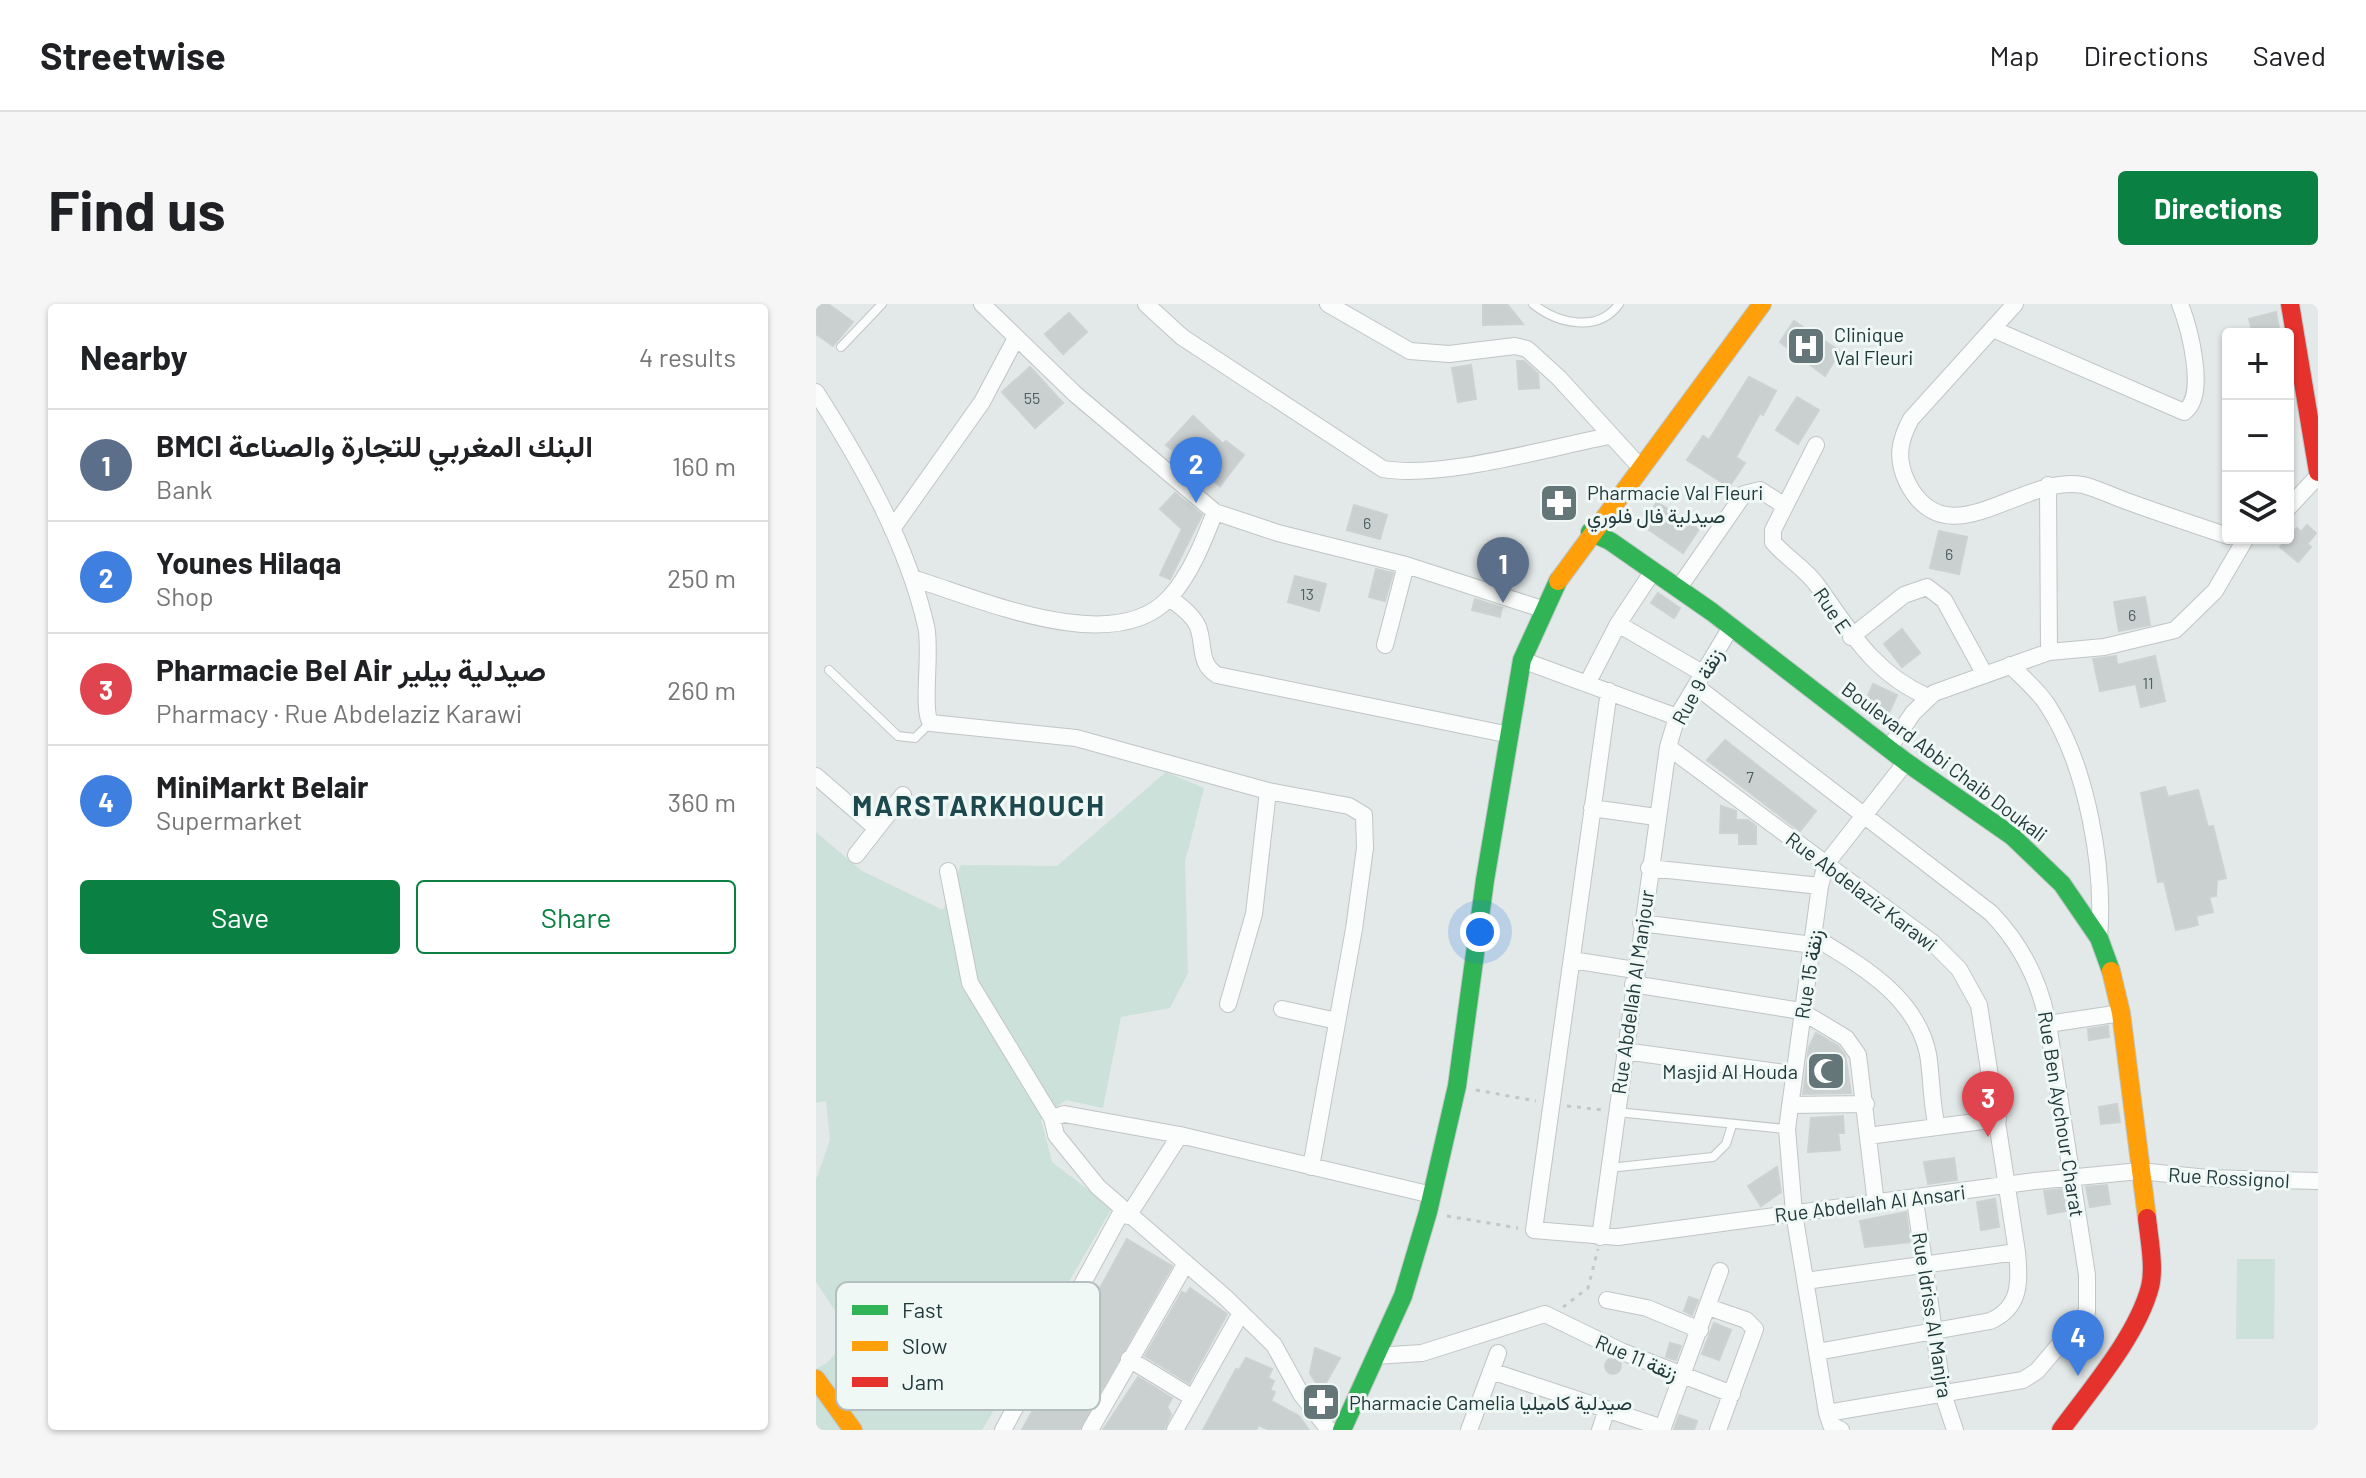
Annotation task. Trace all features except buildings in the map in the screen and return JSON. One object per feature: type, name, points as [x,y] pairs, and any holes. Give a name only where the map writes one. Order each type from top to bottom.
[{"type":"street","points":[[982,304],[1157,467],[1215,512],[1278,533],[1406,565],[1542,609]]},
{"type":"street","points":[[1146,304],[1182,337],[1383,469],[1413,471],[1514,456],[1609,436]]},
{"type":"street","points":[[1328,304],[1410,351],[1449,354],[1515,346],[1527,349],[1559,378],[1641,468]]},
{"type":"street","points":[[1342,1430],[1403,1296],[1430,1203],[1457,1086],[1483,894],[1522,660],[1542,609],[1590,532],[1762,304]]},
{"type":"street","points":[[2015,304],[1995,330],[1911,419],[1898,452],[1901,469],[1921,501],[1944,516],[1978,513],[2048,485],[2083,485],[2222,533]]},
{"type":"street","points":[[1995,330],[2184,412],[2193,402],[2196,377],[2180,304]]},
{"type":"street","points":[[2290,304],[2318,474],[2294,501]]},
{"type":"street","points":[[892,529],[970,422],[1016,338]]},
{"type":"street","points":[[816,392],[892,529],[912,578],[929,639],[925,710],[931,723],[1076,738],[1268,791],[1349,806],[1364,815],[1365,848],[1354,929],[1311,1167]]},
{"type":"street","points":[[1678,589],[1744,494],[1754,489],[1766,491],[1785,506],[1816,445]]},
{"type":"street","points":[[2048,485],[2049,652]]},
{"type":"street","name":"Rue E","points":[[1785,506],[1773,530],[1773,542],[1818,586],[1851,637],[1892,678],[1928,697]]},
{"type":"street","points":[[912,578],[1079,626],[1126,621],[1158,607],[1170,598],[1196,555],[1215,512]]},
{"type":"street","name":"Boulevard Abbi Chaib Doukali","points":[[1590,532],[1653,571],[1731,627],[1906,762],[2012,836],[2041,861],[2078,905],[2099,938],[2109,961],[2121,1013],[2149,1235],[2151,1285],[2135,1321],[2101,1376],[2061,1430]]},
{"type":"street","points":[[1889,748],[1928,697],[2049,652],[2104,647],[2175,630],[2225,577],[2235,544]]},
{"type":"street","points":[[1385,645],[1406,565]]},
{"type":"street","points":[[1588,682],[1618,624],[1653,571]]},
{"type":"street","points":[[1851,637],[1904,595],[1917,588],[1930,588],[1944,600],[1985,675]]},
{"type":"street","points":[[1170,598],[1193,618],[1204,663],[1217,675],[1510,735]]},
{"type":"street","name":"Rue Ben Aychour Charat","points":[[1618,624],[1700,680],[1997,920],[2039,985],[2048,1024],[2087,1275],[2087,1312],[2028,1378],[1827,1413]]},
{"type":"street","name":"Rue 9 زنقة","points":[[1668,747],[1677,717],[1731,627]]},
{"type":"street","points":[[1522,660],[1677,717]]},
{"type":"street","points":[[2010,665],[2046,702],[2074,763],[2100,877],[2099,938]]},
{"type":"street","points":[[1534,1230],[1609,691]]},
{"type":"street","name":"Rue Abdellah Al Manjour","points":[[1600,1237],[1641,923],[1668,747]]},
{"type":"street","name":"Rue Abdelaziz Karawi","points":[[1668,747],[1933,943],[1959,969],[1979,1005],[2017,1252],[2019,1287],[2005,1311],[1990,1321],[1817,1352]]},
{"type":"street","name":"Rue 15 زنقة","points":[[1827,1413],[1794,1213],[1787,1129],[1793,1074],[1820,886],[1826,864],[1906,762]]},
{"type":"street","points":[[816,776],[876,828]]},
{"type":"street","points":[[1228,1004],[1254,914],[1268,791]]},
{"type":"street","points":[[856,855],[903,795]]},
{"type":"street","points":[[1592,808],[1656,817]]},
{"type":"street","points":[[1649,868],[1820,886]]},
{"type":"street","points":[[948,871],[970,983],[1052,1118],[1052,1129],[1076,1164],[1125,1213],[1186,1263],[1274,1345],[1301,1394],[1329,1430]]},
{"type":"street","points":[[1641,923],[1814,941],[1893,992],[1910,1009],[1927,1051],[1937,1127]]},
{"type":"street","points":[[1572,960],[1634,977],[1801,1011],[1846,1038],[1855,1048],[1866,1104],[1876,1204]]},
{"type":"street","points":[[1282,1009],[1337,1021]]},
{"type":"street","points":[[2048,1024],[2121,1013]]},
{"type":"street","points":[[1624,1051],[1793,1074]]},
{"type":"street","points":[[1790,1105],[1866,1104]]},
{"type":"street","points":[[1052,1118],[1064,1114],[1180,1135],[1311,1167],[1430,1203]]},
{"type":"street","points":[[1868,1136],[1998,1119]]},
{"type":"street","points":[[1086,1282],[1125,1213],[1180,1135]]},
{"type":"street","name":"Rue Abdellah Al Ansari","points":[[1534,1230],[1600,1237],[1668,1232],[2072,1177],[2140,1171]]},
{"type":"street","name":"Rue Rossignol","points":[[2140,1171],[2207,1178],[2318,1181]]},
{"type":"street","name":"Rue Idriss Al Manjra","points":[[1915,1200],[1943,1394],[1955,1430]]},
{"type":"street","points":[[1805,1281],[2017,1252]]},
{"type":"street","points":[[1090,1430],[1186,1263]]},
{"type":"street","points":[[1491,1371],[1662,1429],[1720,1271]]},
{"type":"street","points":[[1607,1300],[1647,1308],[1700,1330]]},
{"type":"street","points":[[1708,1307],[1753,1324],[1751,1347],[1718,1430]]},
{"type":"street","points":[[1175,1430],[1241,1313]]},
{"type":"street","points":[[1375,1356],[1422,1353],[1545,1314]]},
{"type":"street","name":"Rue 11 زنقة","points":[[1545,1314],[1578,1333],[1732,1394]]},
{"type":"street","points":[[1475,1428],[1498,1353]]},
{"type":"street","points":[[1129,1359],[1193,1398]]},
{"type":"street","points":[[816,1379],[836,1407]]},
{"type":"street","points":[[1600,1430],[1607,1409]]},
{"type":"street","points":[[838,1410],[853,1430]]},
{"type":"street","points":[[1003,1430],[1014,1410]]},
{"type":"street","points":[[1827,1413],[1831,1425],[1841,1430]]},
{"type":"lane","points":[[841,347],[882,304]]},
{"type":"lane","points":[[1533,304],[1560,319],[1589,323],[1605,320],[1619,304]]},
{"type":"lane","points":[[829,670],[898,736],[915,738],[931,723]]},
{"type":"lane","points":[[1616,1112],[1787,1129]]},
{"type":"lane","points":[[1608,1168],[1713,1157],[1726,1144],[1732,1125]]},
{"type":"path","points":[[1430,1203],[1534,1230]]},
{"type":"path","points":[[1545,1314],[1566,1306],[1588,1288],[1600,1237]]},
{"type":"green space","points":[[1166,772],[1204,788],[1185,862],[1188,973],[1170,1008],[1121,1017],[1103,1108],[1066,1100],[1041,1119],[1052,1162],[1112,1208],[1069,1282],[836,1282],[836,1312],[816,1282],[816,1180],[830,1140],[826,1101],[816,1103],[816,832],[862,871],[943,910],[961,865],[1057,866]]},
{"type":"green space","points":[[2237,1259],[2275,1259],[2274,1339],[2236,1339]]},
{"type":"green space","points":[[836,1352],[836,1410],[994,1410],[982,1430],[816,1430],[816,1369]]},
{"type":"traffic: fast","points":[[1590,532],[1610,541],[1712,612],[1906,762],[2012,836],[2062,884],[2099,938],[2111,971]]},
{"type":"traffic: fast","points":[[1342,1430],[1403,1296],[1428,1212],[1457,1086],[1485,880],[1522,660],[1558,581]]},
{"type":"traffic: slow","points":[[1558,581],[1762,304]]},
{"type":"traffic: slow","points":[[2111,971],[2121,1013],[2147,1218]]},
{"type":"traffic: slow","points":[[816,1379],[836,1407]]},
{"type":"traffic: slow","points":[[838,1410],[853,1430]]},
{"type":"traffic: jam","points":[[2290,304],[2318,472]]},
{"type":"traffic: jam","points":[[2061,1430],[2112,1362],[2144,1306],[2152,1271],[2147,1218]]},
{"type":"place","name":"Clinique Val Fleuri","points":[[1806,346]]},
{"type":"place","name":"Younes Hilaqa","points":[[1196,503]]},
{"type":"place","name":"Pharmacie Val Fleuri صيدلية فال فلوري","points":[[1559,503]]},
{"type":"place","name":"BMCI البنك المغربي للتجارة والصناعة","points":[[1503,603]]},
{"type":"place","name":"Masjid Al Houda","points":[[1826,1071]]},
{"type":"place","name":"Pharmacie Bel Air صيدلية بيلير","points":[[1988,1137]]},
{"type":"place","name":"MiniMarkt Belair","points":[[2078,1376]]},
{"type":"place","name":"Pharmacie Camelia صيدلية كاميليا","points":[[1321,1402]]},
{"type":"district","name":"MARSTARKHOUCH","points":[[979,805]]}]
